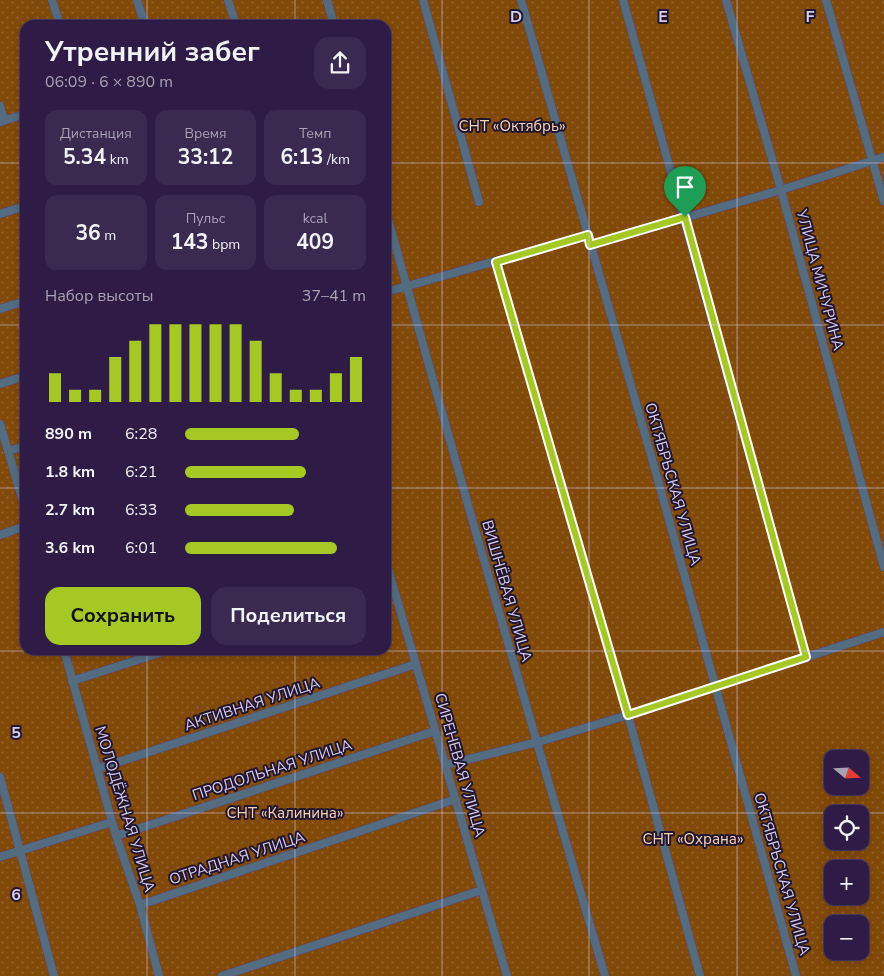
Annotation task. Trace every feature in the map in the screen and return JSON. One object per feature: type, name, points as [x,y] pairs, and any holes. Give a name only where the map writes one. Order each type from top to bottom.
[{"type":"street","points":[[52,0],[58,20]]},
{"type":"street","points":[[137,0],[143,20]]},
{"type":"street","points":[[228,0],[234,20]]},
{"type":"street","points":[[328,0],[333,20]]},
{"type":"street","points":[[423,0],[479,202]]},
{"type":"street","name":"ОКТЯБРЬСКАЯ УЛИЦА","points":[[521,0],[654,466],[796,976]]},
{"type":"street","points":[[623,0],[806,657]]},
{"type":"street","name":"УЛИЦА МИЧУРИНА","points":[[726,0],[781,190],[884,567]]},
{"type":"street","points":[[826,0],[884,201]]},
{"type":"street","points":[[0,106],[2,121],[20,116]]},
{"type":"street","points":[[590,245],[781,190],[884,157]]},
{"type":"street","points":[[0,214],[20,208]]},
{"type":"street","name":"ВИШНЁВАЯ УЛИЦА","points":[[391,230],[472,519],[605,976]]},
{"type":"street","points":[[391,291],[588,235]]},
{"type":"street","points":[[496,262],[628,715],[700,976]]},
{"type":"street","points":[[0,309],[20,303]]},
{"type":"street","points":[[0,384],[20,378]]},
{"type":"street","points":[[0,424],[20,491]]},
{"type":"street","points":[[8,451],[20,447]]},
{"type":"street","points":[[0,535],[20,528]]},
{"type":"street","name":"СИРЕНЕВАЯ УЛИЦА","points":[[391,586],[416,664],[508,976]]},
{"type":"street","points":[[445,765],[538,742],[628,715],[884,632]]},
{"type":"street","name":"МОЛОДЁЖНАЯ УЛИЦА","points":[[65,655],[116,836],[140,905],[159,976]]},
{"type":"street","points":[[72,681],[153,655]]},
{"type":"street","name":"АКТИВНАЯ УЛИЦА","points":[[97,769],[416,664]]},
{"type":"street","name":"ПРОДОЛЬНАЯ УЛИЦА","points":[[116,836],[435,730]]},
{"type":"street","points":[[0,777],[54,976]]},
{"type":"street","name":"ОТРАДНАЯ УЛИЦА","points":[[140,905],[456,799]]},
{"type":"street","points":[[0,857],[112,822]]},
{"type":"street","points":[[222,976],[482,890]]},
{"type":"green space","points":[[0,0],[884,0],[884,976],[0,976]]},
{"type":"route","points":[[685,217],[806,657],[628,715],[496,262],[588,235],[590,245],[685,217]]},
{"type":"park label","name":"СНТ «Октябрь»","points":[[512,126]]},
{"type":"park label","name":"СНТ «Калинина»","points":[[285,813]]},
{"type":"park label","name":"СНТ «Охрана»","points":[[693,839]]}]
